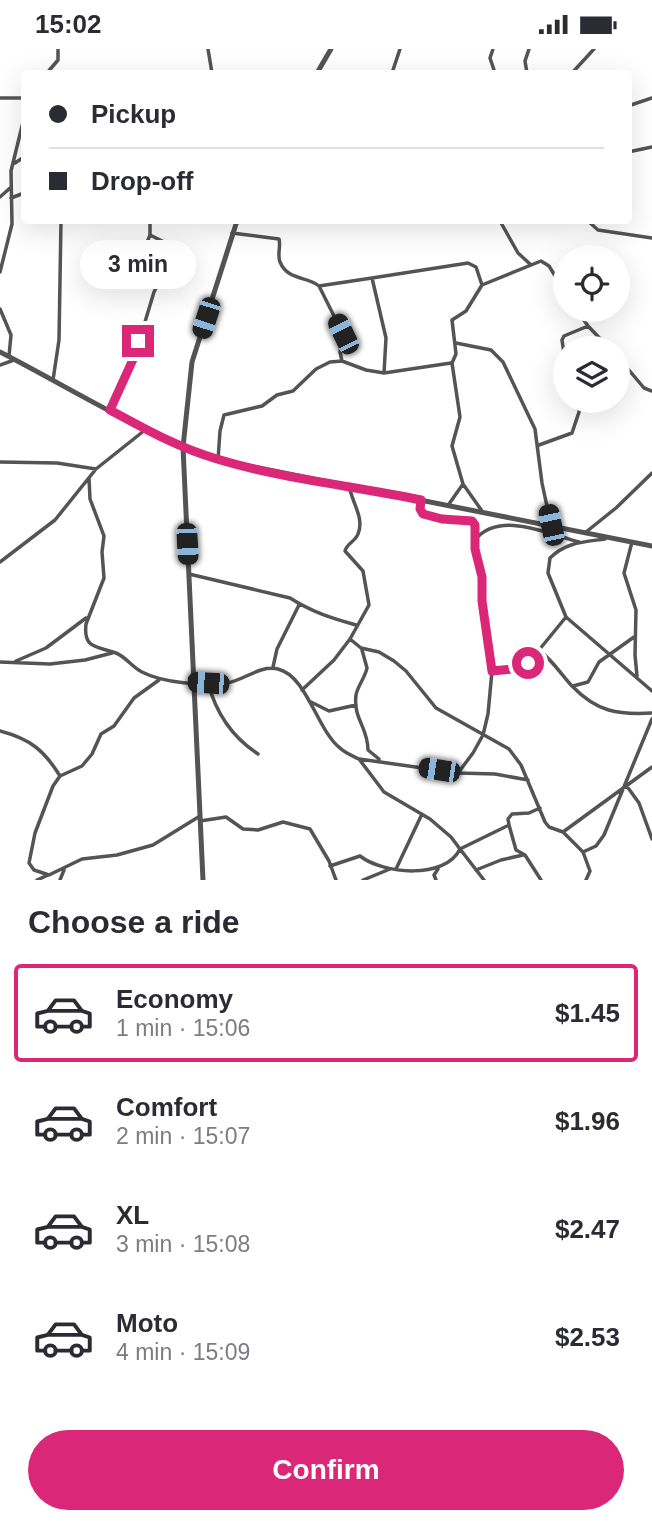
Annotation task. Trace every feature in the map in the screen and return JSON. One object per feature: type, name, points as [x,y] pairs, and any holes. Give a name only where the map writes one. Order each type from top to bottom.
[{"type":"street","points":[[50,70],[58,60],[58,49]]},
{"type":"street","points":[[208,49],[212,70]]},
{"type":"street","points":[[319,70],[331,49]]},
{"type":"street","points":[[393,70],[400,49]]},
{"type":"street","points":[[493,49],[490,58],[494,70]]},
{"type":"street","points":[[526,70],[525,61],[529,49]]},
{"type":"street","points":[[575,70],[594,49]]},
{"type":"street","points":[[0,98],[21,98]]},
{"type":"street","points":[[632,105],[652,98]]},
{"type":"street","points":[[0,272],[12,223],[10,188],[21,132]]},
{"type":"street","points":[[632,151],[652,147]]},
{"type":"street","points":[[14,165],[21,159]]},
{"type":"street","points":[[0,197],[10,188]]},
{"type":"street","points":[[11,198],[21,194]]},
{"type":"street","points":[[53,380],[60,339],[61,224]]},
{"type":"street","points":[[150,224],[150,235],[137,267],[158,283]]},
{"type":"street","points":[[204,880],[183,447],[192,362],[236,224]]},
{"type":"street","points":[[502,224],[518,253],[531,265]]},
{"type":"street","points":[[591,224],[598,230],[652,238]]},
{"type":"street","points":[[232,233],[279,239],[279,260],[286,270],[298,279],[313,281],[319,286],[343,334],[340,352],[342,361]]},
{"type":"street","points":[[110,410],[135,355],[144,318],[158,283],[175,249],[150,235]]},
{"type":"street","points":[[218,460],[224,415],[262,406],[277,395],[293,391],[325,363],[342,361],[384,373],[452,363],[456,358],[456,343],[452,320],[466,311],[482,285],[541,261],[545,262],[553,274]]},
{"type":"street","points":[[319,286],[468,263],[476,267],[482,285]]},
{"type":"street","points":[[372,278],[386,338],[384,373]]},
{"type":"street","points":[[0,309],[11,335],[12,358]]},
{"type":"street","points":[[585,322],[598,336]]},
{"type":"street","points":[[564,336],[588,326]]},
{"type":"street","points":[[456,343],[491,350],[498,356],[535,429],[551,525]]},
{"type":"street","points":[[0,352],[146,429],[218,460],[652,546]]},
{"type":"street","points":[[0,365],[12,358]]},
{"type":"street","points":[[452,363],[460,417],[452,446],[463,484],[482,511]]},
{"type":"street","points":[[630,371],[644,388],[652,391]]},
{"type":"street","points":[[539,445],[572,433],[579,413]]},
{"type":"street","points":[[0,562],[55,520],[96,469],[146,429]]},
{"type":"street","points":[[0,462],[66,463],[96,469]]},
{"type":"street","points":[[586,532],[616,508],[652,473]]},
{"type":"street","points":[[89,478],[90,499],[104,536],[104,578],[89,616],[85,632],[88,642],[98,649],[114,652],[139,671],[159,680],[208,683],[237,681],[257,671],[273,668],[288,673],[339,748],[359,759],[384,792],[422,814],[451,837],[484,880]]},
{"type":"street","points":[[449,504],[463,484]]},
{"type":"street","points":[[302,690],[334,660],[350,639],[369,605],[363,571],[348,558],[345,551],[347,545],[357,537],[359,525],[349,485]]},
{"type":"street","points":[[421,500],[420,509],[423,514],[442,519],[472,521],[475,525],[492,671],[488,714],[483,734],[474,753],[458,772]]},
{"type":"street","points":[[475,541],[488,528],[505,525],[546,532],[581,542]]},
{"type":"street","points":[[612,538],[581,542],[562,548],[550,558],[548,573],[566,617],[652,691]]},
{"type":"street","points":[[632,542],[627,552],[624,573],[625,583],[636,610],[634,637],[637,676]]},
{"type":"street","points":[[188,574],[290,598],[299,605],[356,625]]},
{"type":"street","points":[[273,668],[277,649],[299,605]]},
{"type":"street","points":[[14,662],[46,648],[89,616]]},
{"type":"street","points":[[492,671],[512,669],[528,663],[566,617]]},
{"type":"street","points":[[573,687],[588,682],[595,667],[609,653],[634,637]]},
{"type":"street","points":[[350,639],[361,648],[379,652],[394,661],[406,671],[432,703],[509,749],[522,765],[542,818],[549,827],[563,832],[583,852],[590,871],[586,880]]},
{"type":"street","points":[[361,648],[367,668],[357,690],[357,716],[368,736],[368,750],[381,760]]},
{"type":"street","points":[[539,650],[551,659],[573,687],[594,704],[608,711],[630,715],[652,713]]},
{"type":"street","points":[[0,662],[65,663],[114,652]]},
{"type":"street","points":[[49,875],[30,867],[28,859],[45,802],[60,776],[82,766],[96,747],[101,734],[116,724],[134,698],[159,680]]},
{"type":"street","points":[[208,683],[220,717],[248,748],[258,754]]},
{"type":"street","points":[[308,701],[329,711],[356,705]]},
{"type":"street","points":[[583,852],[600,842],[652,719]]},
{"type":"street","points":[[0,731],[37,747],[49,758],[60,776]]},
{"type":"street","points":[[359,759],[528,780]]},
{"type":"street","points":[[563,832],[652,767]]},
{"type":"street","points":[[626,785],[639,803],[652,839]]},
{"type":"street","points":[[540,808],[529,813],[512,814],[508,819],[516,850],[525,855],[541,880]]},
{"type":"street","points":[[363,880],[394,869],[422,814]]},
{"type":"street","points":[[37,880],[82,859],[117,855],[153,845],[200,819],[226,817],[243,829],[258,830],[283,822],[305,828],[315,835],[336,880]]},
{"type":"street","points":[[330,866],[360,856],[369,863],[394,869],[439,867],[452,860],[460,849],[509,825]]},
{"type":"street","points":[[476,870],[501,860],[525,855]]},
{"type":"street","points":[[436,880],[434,875],[439,867]]},
{"type":"street","points":[[60,880],[65,868]]},
{"type":"route","points":[[138,341],[135,355],[110,410],[183,447],[218,460],[421,500],[421,512],[430,517],[472,521],[475,524],[475,549],[482,577],[482,601],[492,671],[512,669],[528,663]]}]
